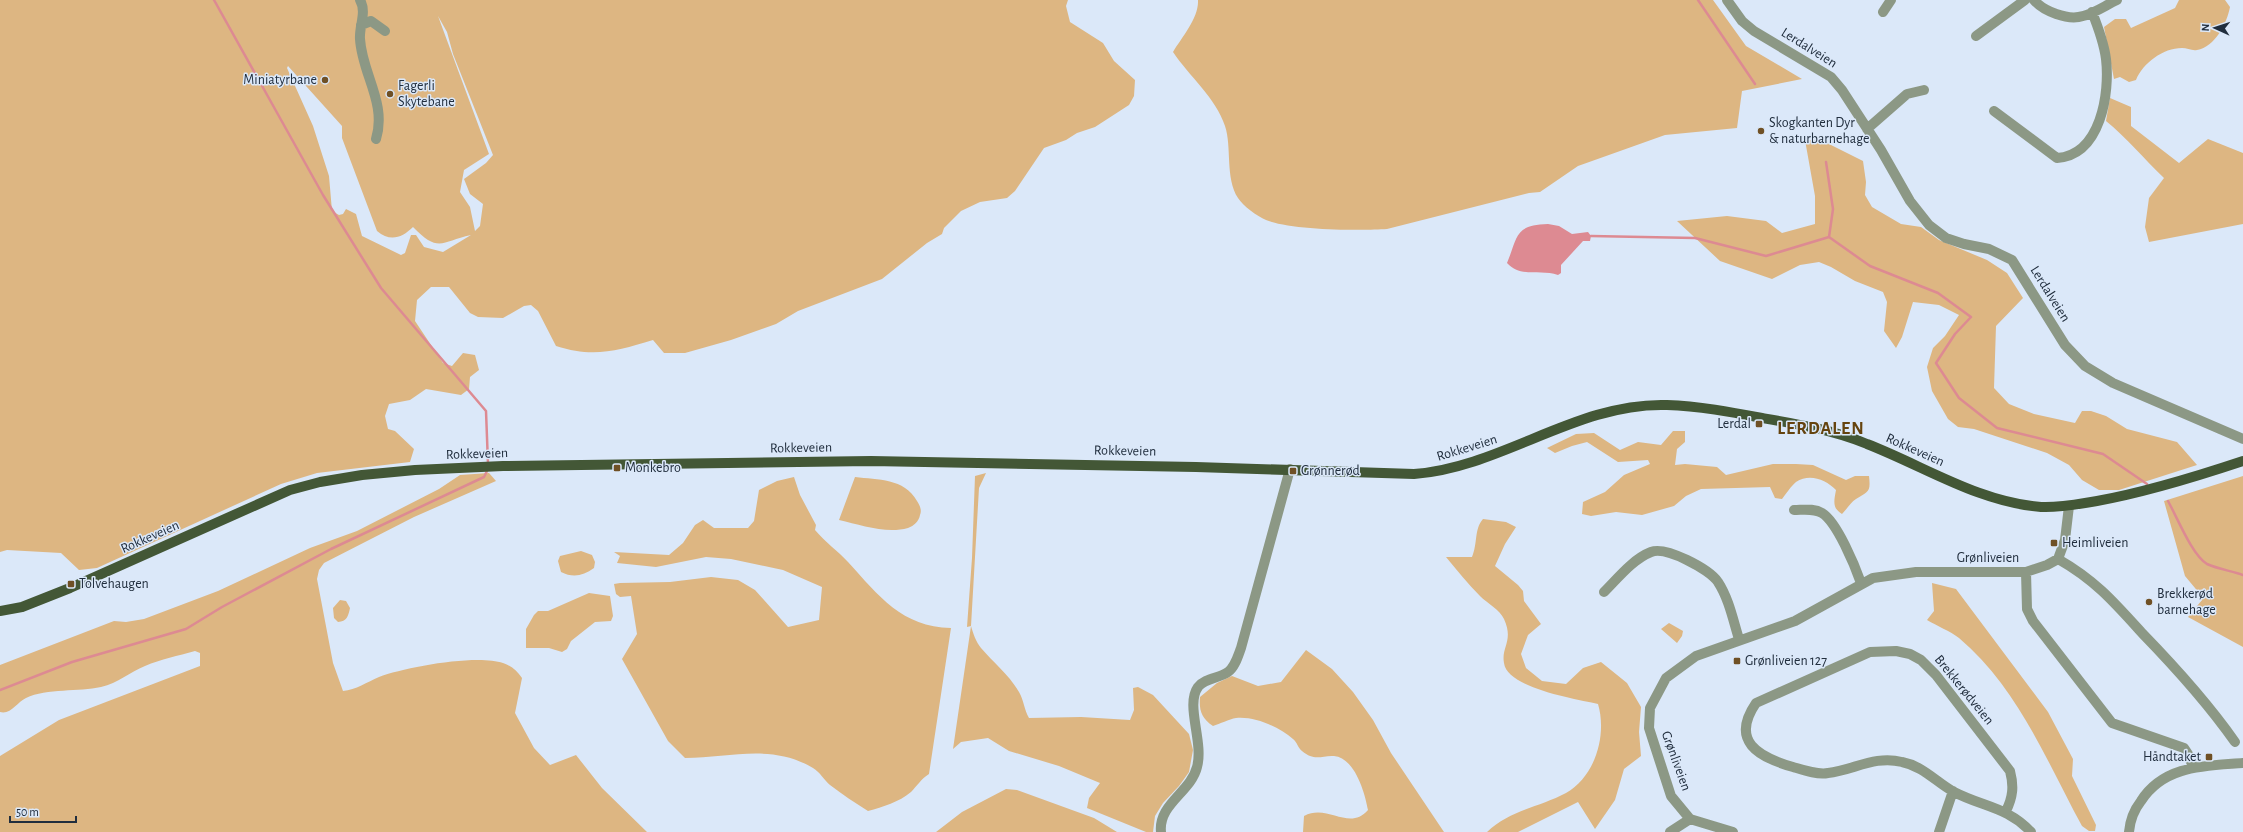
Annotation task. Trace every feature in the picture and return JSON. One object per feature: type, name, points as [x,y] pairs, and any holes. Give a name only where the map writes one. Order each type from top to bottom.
[{"type":"main road","name":"Rokkeveien","points":[[0,611],[22,607],[38,601],[262,502],[306,486],[362,475],[481,467],[871,461],[1290,469],[1414,474],[1450,470],[1483,460],[1598,414],[1632,406],[1669,405],[1735,413],[1833,433],[1868,444],[1988,496],[2032,506],[2069,506],[2160,487],[2243,461]]},
{"type":"street","points":[[360,0],[363,12],[360,40],[378,108],[379,121],[376,139]]},
{"type":"street","name":"Lerdalveien","points":[[1727,0],[1742,22],[1754,31],[1831,77],[1842,90],[1910,200],[1929,225],[1946,238],[1964,244],[1988,249],[2012,260],[2065,345],[2085,366],[2113,383],[2243,439]]},
{"type":"street","points":[[1883,12],[1892,0]]},
{"type":"street","points":[[1976,36],[2026,0]]},
{"type":"street","points":[[2034,0],[2048,10],[2062,15],[2082,17],[2117,0]]},
{"type":"street","points":[[1994,111],[2057,158],[2067,157],[2090,139],[2102,117],[2106,79],[2106,59],[2092,12]]},
{"type":"street","points":[[361,25],[371,21],[385,31]]},
{"type":"street","points":[[1867,129],[1907,94],[1924,90]]},
{"type":"street","points":[[1161,832],[1162,820],[1168,807],[1190,782],[1197,768],[1200,751],[1193,699],[1199,686],[1228,672],[1235,663],[1242,648],[1290,469]]},
{"type":"street","points":[[2069,506],[2065,540],[2058,559],[2095,583],[2185,677],[2212,708],[2235,742]]},
{"type":"street","points":[[1794,510],[1809,509],[1822,513],[1836,529],[1861,583]]},
{"type":"street","points":[[1604,592],[1640,558],[1651,552],[1662,550],[1678,556],[1717,581],[1725,596],[1739,639]]},
{"type":"street","name":"Grønliveien","points":[[1690,819],[1671,796],[1649,728],[1650,708],[1666,678],[1696,656],[1739,639],[1794,621],[1861,583],[1874,578],[1916,572],[2026,572],[2047,565],[2058,559]]},
{"type":"street","points":[[2026,572],[2027,609],[2033,621],[2112,723],[2184,748],[2193,767]]},
{"type":"street","name":"Brekkerødveien","points":[[2006,812],[2012,798],[2013,783],[2010,771],[1936,675],[1921,660],[1910,654],[1896,651],[1870,652],[1756,703],[1748,714],[1745,727],[1749,740],[1756,752],[1773,761],[1806,770],[1827,773],[1865,762],[1889,759],[1916,766],[1953,791],[1976,802],[2006,812],[2021,821],[2031,832]]},
{"type":"street","points":[[2129,832],[2135,809],[2145,794],[2157,782],[2172,773],[2193,767],[2243,763]]},
{"type":"street","points":[[1939,832],[1953,791]]},
{"type":"street","points":[[1670,832],[1690,819],[1733,832]]},
{"type":"shaded area","points":[[0,0],[1068,0],[1066,6],[1070,22],[1103,43],[1114,61],[1135,80],[1134,96],[1129,105],[1095,127],[1077,133],[1066,140],[1044,148],[1015,191],[1007,198],[980,202],[961,211],[944,228],[942,234],[927,243],[882,279],[798,311],[776,324],[731,340],[685,353],[664,353],[653,340],[605,352],[582,352],[556,346],[538,311],[531,305],[524,306],[503,318],[478,317],[470,313],[449,287],[431,287],[417,300],[415,321],[443,363],[452,366],[463,353],[475,355],[479,370],[470,377],[469,389],[461,395],[426,389],[410,400],[389,404],[385,416],[388,429],[395,431],[414,449],[410,462],[317,473],[281,484],[97,568],[79,570],[61,553],[7,550],[0,552]],"holes":[[[438,16],[447,32],[453,54],[493,155],[486,163],[464,179],[470,194],[483,204],[480,226],[475,231],[470,207],[460,192],[464,170],[489,154]],[[288,66],[342,126],[342,138],[377,231],[387,237],[396,237],[405,234],[413,227],[435,243],[447,242],[471,235],[443,252],[424,247],[416,235],[411,235],[405,253],[401,255],[362,236],[356,214],[346,209],[343,214],[339,215],[332,211],[329,176],[313,126],[287,68]]]},
{"type":"shaded area","points":[[1198,0],[1713,0],[1746,46],[1802,79],[1742,91],[1737,128],[1665,135],[1578,166],[1540,192],[1529,193],[1387,229],[1343,230],[1291,226],[1266,220],[1240,201],[1231,181],[1227,134],[1221,116],[1209,97],[1173,52],[1196,14]]},
{"type":"shaded area","points":[[2179,0],[2225,0],[2230,7],[2223,27],[2215,39],[2203,48],[2197,50],[2182,48],[2161,54],[2143,68],[2136,80],[2129,82],[2120,77],[2114,79],[2104,27],[2115,19],[2126,19],[2131,28],[2175,8]]},
{"type":"shaded area","points":[[2110,98],[2131,107],[2131,126],[2179,163],[2208,139],[2243,153],[2243,224],[2149,242],[2145,227],[2149,198],[2164,178],[2121,134],[2106,121]]},
{"type":"shaded area","points":[[1805,140],[1821,140],[1863,161],[1866,182],[1865,195],[1872,207],[1901,224],[1921,227],[1939,240],[1987,260],[2007,273],[2023,298],[1996,326],[1994,388],[2009,404],[2034,414],[2075,423],[2082,411],[2091,411],[2106,416],[2127,429],[2177,442],[2197,465],[2119,490],[2099,490],[2082,480],[2069,465],[2047,453],[1974,429],[1958,427],[1948,419],[1932,391],[1927,367],[1933,348],[1945,336],[1959,315],[1939,305],[1913,302],[1902,337],[1896,348],[1884,331],[1887,302],[1883,292],[1855,281],[1819,262],[1800,265],[1772,279],[1720,261],[1677,221],[1727,216],[1766,221],[1782,233],[1815,224],[1815,196]]},
{"type":"shaded area","points":[[1548,224],[1559,226],[1572,234],[1588,232],[1591,236],[1590,241],[1583,241],[1561,265],[1561,273],[1558,275],[1551,273],[1524,272],[1512,268],[1507,263],[1519,234],[1529,227]]},
{"type":"shaded area","points":[[1673,431],[1685,431],[1685,442],[1677,449],[1675,465],[1685,464],[1717,467],[1726,475],[1773,464],[1813,465],[1846,480],[1855,476],[1869,476],[1870,486],[1866,493],[1852,502],[1842,514],[1835,507],[1834,501],[1836,490],[1828,483],[1818,479],[1807,478],[1796,482],[1782,499],[1775,498],[1770,487],[1701,489],[1686,496],[1674,506],[1642,515],[1616,512],[1591,516],[1582,514],[1583,502],[1605,492],[1624,475],[1650,464],[1648,460],[1618,462],[1587,442],[1555,453],[1547,448],[1576,434],[1594,433],[1620,450],[1638,442],[1661,445]]},
{"type":"shaded area","points":[[489,473],[496,481],[414,517],[324,563],[319,570],[317,579],[333,663],[343,691],[391,673],[441,663],[476,660],[506,664],[514,669],[522,678],[515,713],[534,748],[550,765],[576,755],[602,788],[647,832],[0,832],[0,756],[59,720],[200,666],[200,653],[195,651],[157,661],[140,668],[113,683],[101,687],[53,691],[34,695],[26,698],[7,712],[0,712],[0,665],[114,621],[126,622],[144,619],[218,591],[310,548],[357,531],[439,489],[460,475]]},
{"type":"shaded area","points":[[986,473],[979,488],[971,626],[967,627],[972,558],[975,476]]},
{"type":"shaded area","points":[[2243,476],[2243,647],[2188,617],[2202,600],[2200,594],[2185,576],[2164,501]]},
{"type":"shaded area","points":[[794,477],[800,495],[816,525],[815,530],[844,558],[881,598],[905,616],[919,622],[951,628],[929,774],[921,780],[911,792],[901,799],[868,811],[830,785],[813,768],[798,760],[766,754],[685,758],[668,741],[622,659],[637,634],[631,596],[620,597],[616,594],[614,584],[670,582],[711,577],[738,580],[755,590],[788,627],[819,620],[822,587],[783,570],[731,559],[706,557],[656,567],[617,563],[620,556],[614,552],[669,555],[683,543],[695,525],[703,520],[714,528],[748,528],[754,521],[759,490],[777,481]]},
{"type":"shaded area","points":[[855,477],[881,480],[898,484],[912,493],[921,510],[921,513],[914,525],[900,530],[891,530],[874,528],[839,520]]},
{"type":"shaded area","points":[[1483,519],[1506,522],[1516,527],[1505,544],[1495,566],[1523,591],[1524,601],[1541,624],[1528,635],[1521,654],[1526,668],[1542,681],[1566,684],[1583,668],[1601,662],[1627,683],[1641,707],[1639,732],[1641,756],[1624,769],[1615,800],[1595,829],[1578,802],[1518,832],[1487,832],[1505,819],[1556,798],[1576,786],[1592,765],[1600,741],[1601,728],[1598,704],[1529,686],[1508,672],[1504,663],[1504,652],[1508,633],[1504,619],[1483,599],[1446,557],[1472,557],[1478,527]]},
{"type":"shaded area","points":[[581,551],[592,555],[595,562],[594,568],[586,573],[578,575],[570,575],[561,572],[558,561],[560,556]]},
{"type":"shaded area","points":[[1932,583],[1956,589],[2048,712],[2073,759],[2072,776],[2096,825],[2095,831],[2089,831],[2082,826],[2029,726],[1998,679],[1980,658],[1959,638],[1927,620],[1934,611]]},
{"type":"shaded area","points":[[589,593],[610,596],[613,616],[611,621],[595,622],[571,641],[567,649],[562,652],[549,648],[526,648],[526,629],[538,611],[548,611]]},
{"type":"shaded area","points":[[340,600],[346,601],[350,608],[347,618],[338,622],[334,618],[333,608]]},
{"type":"shaded area","points":[[1669,623],[1683,631],[1682,636],[1677,643],[1661,629]]},
{"type":"shaded area","points":[[971,626],[979,646],[1006,675],[1021,695],[1029,718],[1081,717],[1130,720],[1134,710],[1133,688],[1138,687],[1153,695],[1189,734],[1193,750],[1189,772],[1179,786],[1163,803],[1155,816],[1153,832],[1146,832],[1087,808],[1089,798],[1100,783],[1059,766],[1009,751],[988,738],[961,742],[953,749]]},
{"type":"shaded area","points":[[1306,650],[1332,669],[1353,692],[1373,720],[1391,753],[1444,832],[1303,832],[1304,816],[1313,813],[1321,813],[1353,818],[1361,816],[1368,810],[1358,777],[1348,763],[1341,758],[1334,756],[1311,756],[1301,750],[1294,740],[1281,730],[1266,723],[1251,719],[1236,718],[1213,726],[1203,717],[1200,706],[1200,697],[1217,683],[1232,676],[1258,686],[1281,682]]},
{"type":"shaded area","points":[[1006,789],[1017,790],[1094,818],[1117,832],[936,832],[962,812]]},
{"type":"waterway","points":[[214,0],[323,195],[381,288],[486,411],[488,464]]},
{"type":"waterway","points":[[1698,0],[1755,84]]},
{"type":"waterway","points":[[1826,162],[1833,209],[1829,237],[1870,266],[1938,293],[1971,317],[1955,334],[1936,363],[1959,398],[1997,428],[2103,454],[2147,484]]},
{"type":"waterway","points":[[1591,236],[1695,238],[1766,256],[1829,237]]},
{"type":"waterway","points":[[0,690],[72,662],[186,629],[222,607],[331,549],[484,477],[488,469]]},
{"type":"waterway","points":[[2168,501],[2190,544],[2201,559],[2211,566],[2243,575]]},
{"type":"place","name":"Miniatyrbane","points":[[325,80]]},
{"type":"place","name":"Fagerli Skytebane","points":[[390,94]]},
{"type":"place","name":"Skogkanten Dyr & naturbarnehage","points":[[1761,131]]},
{"type":"place","name":"Lerdal","points":[[1759,424]]},
{"type":"place","name":"Monkebro","points":[[617,468]]},
{"type":"place","name":"Grønnerød","points":[[1293,471]]},
{"type":"place","name":"Heimliveien","points":[[2054,543]]},
{"type":"place","name":"Tolvehaugen","points":[[71,584]]},
{"type":"place","name":"Brekkerød barnehage","points":[[2149,602]]},
{"type":"place","name":"Grønliveien 127","points":[[1737,661]]},
{"type":"place","name":"Håndtaket","points":[[2209,757]]},
{"type":"district","name":"LERDALEN","points":[[1821,429]]}]
